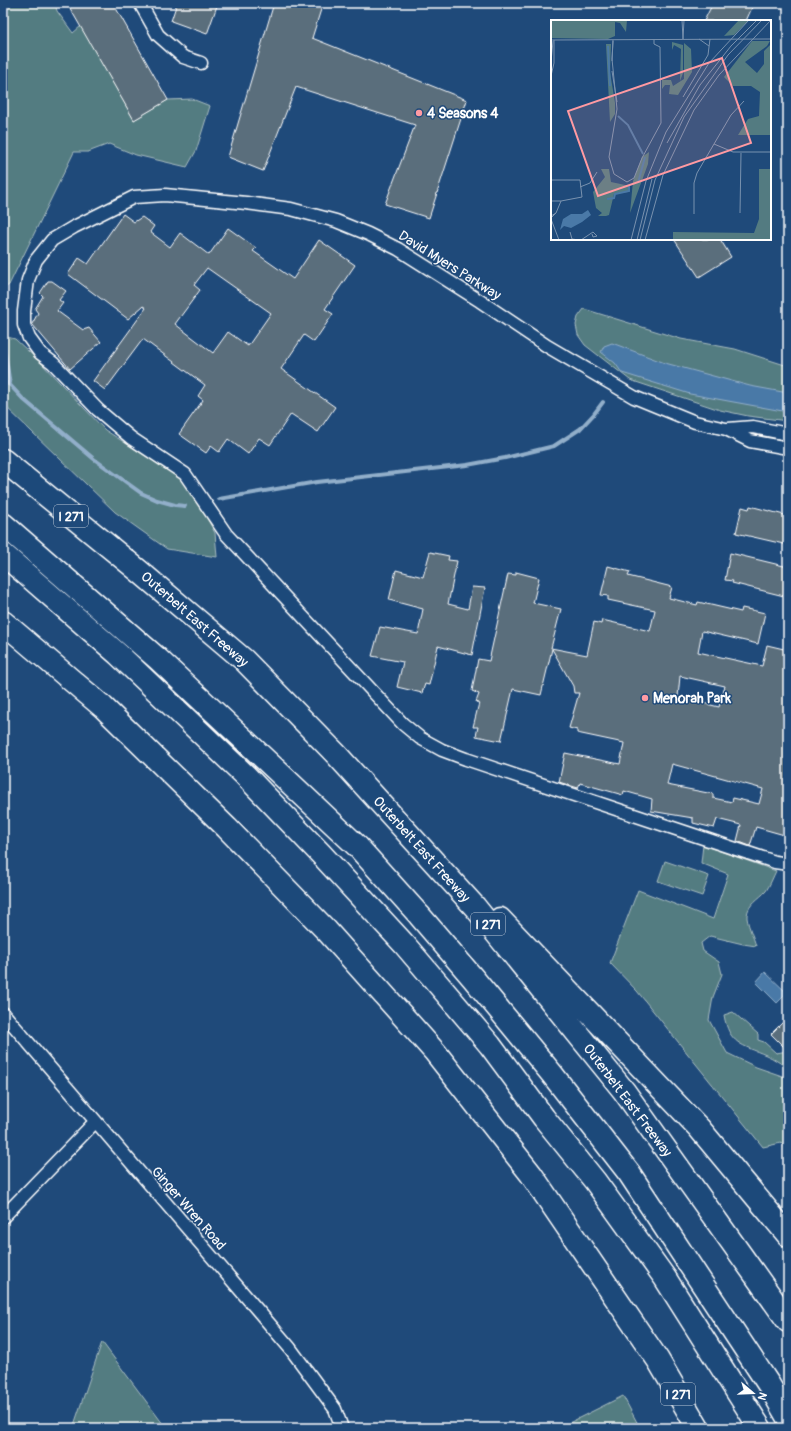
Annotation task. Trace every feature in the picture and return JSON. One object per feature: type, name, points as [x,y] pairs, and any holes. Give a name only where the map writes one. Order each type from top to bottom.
[{"type":"highway","name":"Outerbelt East Freeway","points":[[3,460],[139,571],[244,660],[336,753],[475,907],[624,1091],[788,1320]]},
{"type":"highway","points":[[3,524],[158,659],[318,809],[358,847],[419,916],[473,978],[552,1074],[629,1173],[769,1385],[788,1418]]},
{"type":"highway","points":[[3,554],[140,675],[245,774],[404,944],[490,1045],[544,1118],[595,1181],[665,1278],[760,1428]]},
{"type":"highway","name":"I 271","points":[[3,622],[103,707],[227,828],[327,931],[435,1052],[531,1174],[658,1360],[698,1428]]},
{"type":"highway","points":[[336,753],[527,945],[699,1128],[788,1235]]},
{"type":"street","points":[[140,3],[158,35],[182,57],[201,63]]},
{"type":"street","name":"David Myers Parkway","points":[[788,448],[750,441],[726,429],[695,422],[634,398],[547,346],[476,298],[398,249],[368,234],[336,221],[291,209],[165,194],[134,197],[74,227],[52,240],[36,260],[28,280],[24,311],[24,325],[29,338],[40,353],[53,363],[98,410],[131,438],[185,474],[226,534],[403,724],[420,738],[442,750],[519,777],[775,862],[788,864]]},
{"type":"street","name":"David Myers Parkway","points":[[726,429],[752,427],[788,434]]},
{"type":"street","name":"Ginger Wren Road","points":[[3,1013],[290,1348],[335,1409],[342,1428]]},
{"type":"street","points":[[3,1217],[96,1122]]},
{"type":"green space","points":[[3,3],[55,3],[57,11],[73,33],[81,26],[134,120],[168,100],[192,99],[210,106],[196,151],[187,167],[136,155],[109,144],[88,152],[74,152],[9,285],[3,289]]},
{"type":"green space","points":[[584,309],[681,339],[735,349],[788,366],[788,421],[748,416],[720,410],[630,380],[585,345],[578,335],[576,325],[578,317]]},
{"type":"green space","points":[[3,336],[15,339],[41,363],[105,430],[172,473],[191,483],[215,533],[217,557],[167,549],[115,512],[3,404]]},
{"type":"green space","points":[[703,845],[776,871],[766,891],[752,904],[748,911],[748,922],[756,946],[710,936],[701,943],[703,951],[719,962],[722,974],[713,997],[709,1020],[727,1053],[756,1067],[788,1078],[788,1150],[781,1143],[763,1147],[637,991],[610,963],[638,890],[713,919],[728,874],[701,863]]},
{"type":"green space","points":[[665,861],[709,876],[702,896],[658,881]]},
{"type":"green space","points":[[733,1012],[758,1034],[758,1040],[764,1042],[776,1053],[788,1051],[788,1067],[769,1056],[743,1046],[733,1038],[726,1025],[724,1015]]},
{"type":"green space","points":[[102,1342],[166,1428],[73,1428]]},
{"type":"green space","points":[[623,1396],[640,1428],[559,1428]]},
{"type":"water","points":[[612,343],[665,363],[750,386],[788,393],[788,412],[690,394],[622,373],[615,363],[601,352],[604,346]]},
{"type":"water","points":[[765,972],[787,993],[777,1003],[756,982]]},
{"type":"building","points":[[67,3],[113,3],[168,100],[134,120]]},
{"type":"building","points":[[177,3],[218,3],[207,34],[171,21]]},
{"type":"building","name":"4 Seasons 4","points":[[274,3],[323,3],[312,38],[467,100],[429,218],[385,204],[415,125],[296,87],[263,171],[228,157]]},
{"type":"building","points":[[713,3],[754,3],[746,20],[704,20]]},
{"type":"building","points":[[123,214],[134,222],[142,217],[154,226],[150,232],[170,247],[180,233],[209,255],[228,228],[256,248],[253,251],[293,279],[319,240],[355,265],[325,309],[333,314],[314,342],[304,335],[281,369],[335,407],[318,432],[291,414],[270,445],[259,438],[248,454],[228,439],[219,452],[211,446],[206,453],[179,434],[203,400],[198,396],[205,385],[143,339],[105,390],[93,381],[146,308],[143,306],[128,319],[68,274],[79,258],[88,264]],"holes":[[[207,268],[271,313],[248,346],[228,332],[213,353],[175,324],[200,290],[194,285]]]},
{"type":"building","points":[[675,240],[721,240],[731,257],[699,277]]},
{"type":"building","points":[[48,281],[52,281],[66,291],[59,300],[63,303],[57,311],[83,330],[89,328],[101,342],[70,369],[32,324],[38,313],[35,309],[43,296],[40,293]]},
{"type":"building","points":[[750,506],[788,516],[788,545],[736,533],[742,507],[749,509]]},
{"type":"building","points":[[430,552],[449,556],[448,560],[457,561],[448,604],[468,609],[472,587],[485,588],[472,655],[438,646],[429,685],[425,684],[422,693],[397,687],[403,662],[372,656],[380,627],[418,634],[423,609],[389,600],[396,570],[423,577]]},
{"type":"building","points":[[730,553],[788,567],[788,597],[725,580]]},
{"type":"building","name":"Menorah Park","points":[[608,566],[630,572],[628,576],[672,587],[669,598],[697,605],[698,602],[741,612],[742,608],[765,613],[758,644],[702,631],[698,652],[762,666],[767,645],[788,650],[788,836],[756,827],[750,846],[737,841],[741,825],[717,819],[714,828],[693,823],[693,818],[651,811],[652,799],[624,791],[623,795],[580,783],[578,788],[559,782],[565,753],[620,764],[624,743],[577,733],[577,730],[569,728],[579,693],[574,693],[573,686],[552,649],[541,695],[513,689],[501,741],[476,736],[478,727],[473,727],[479,703],[476,702],[479,694],[472,691],[478,659],[489,661],[508,574],[516,575],[516,572],[539,578],[533,603],[561,609],[551,648],[587,655],[594,622],[601,624],[602,620],[650,631],[655,610],[608,600],[608,596],[601,595]],"holes":[[[680,676],[725,686],[719,707],[678,697]],[[672,764],[763,789],[759,804],[733,798],[732,802],[713,798],[713,794],[667,785]]]},
{"type":"building","points":[[788,1017],[788,1051],[771,1034]]},
{"type":"waterway","points":[[3,339],[10,385]]},
{"type":"waterway","points":[[3,381],[10,385],[23,399],[94,459],[141,493],[157,500],[185,506]]},
{"type":"waterway","points":[[219,499],[317,482],[467,465],[505,458],[554,446],[580,429],[603,402]]},
{"type":"place","name":"4 Seasons 4","points":[[419,113]]},
{"type":"place","name":"Menorah Park","points":[[645,698]]}]
